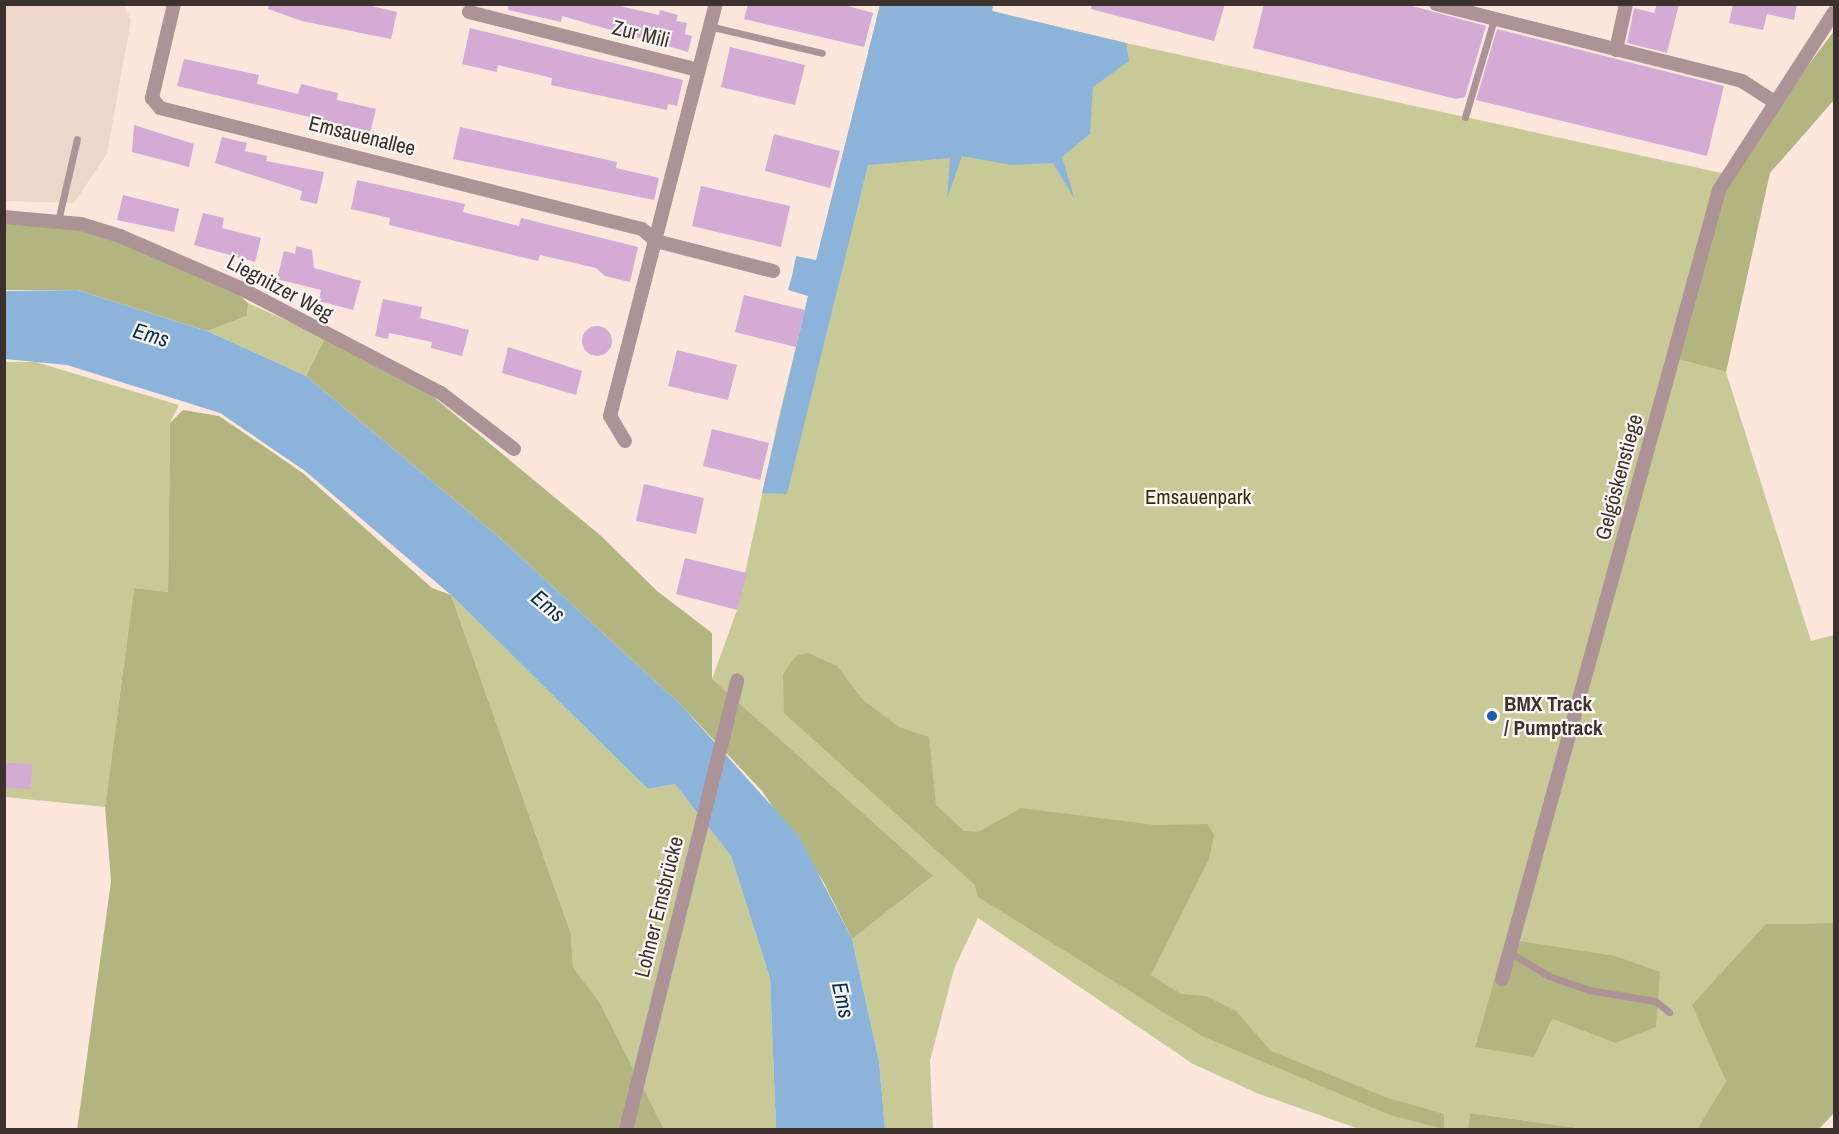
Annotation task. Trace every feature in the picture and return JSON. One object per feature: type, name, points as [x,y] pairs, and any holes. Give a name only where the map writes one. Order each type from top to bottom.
[{"type":"street","name":"Emsauenallee","points":[[174,4],[152,98],[160,108],[642,229],[656,241]]},
{"type":"street","points":[[624,441],[610,416],[716,4]]},
{"type":"street","points":[[1436,4],[1742,81],[1776,103]]},
{"type":"street","points":[[1494,19],[1498,4]]},
{"type":"street","points":[[1616,50],[1626,4]]},
{"type":"street","name":"Zur Mili","points":[[469,12],[698,70]]},
{"type":"street","name":"Gelgöskenstiege","points":[[1502,979],[1719,190],[1834,12]]},
{"type":"street","name":"Liegnitzer Weg","points":[[4,217],[58,221],[120,236],[240,288],[441,393],[514,449]]},
{"type":"street","points":[[656,241],[773,272]]},
{"type":"street","name":"Lohner Emsbrücke","points":[[626,1130],[737,681]]},
{"type":"lane","points":[[1465,117],[1494,19]]},
{"type":"lane","points":[[709,26],[822,53]]},
{"type":"lane","points":[[58,221],[77,139]]},
{"type":"lane","points":[[1509,952],[1549,976],[1589,990],[1655,1001],[1668,1012]]},
{"type":"shaded area","points":[[5,5],[124,5],[131,20],[107,154],[74,203],[5,201]]},
{"type":"green space","name":"Emsauenpark","points":[[880,5],[993,5],[992,11],[1126,43],[1726,174],[1678,359],[1726,372],[1811,641],[1834,635],[1834,923],[1766,924],[1726,1081],[1697,1129],[1586,1129],[1470,1113],[1468,1129],[1362,1130],[1259,1094],[1193,1064],[978,918],[954,969],[930,1061],[933,1129],[885,1129],[879,1061],[852,939],[932,877],[712,679],[737,610],[779,416]],"holes":[[[1506,940],[1615,1043],[1552,1019],[1475,1047]]]},
{"type":"green space","points":[[1834,31],[1834,100],[1770,173],[1726,372],[1678,359],[1726,174]]},
{"type":"green space","points":[[5,223],[81,229],[118,241],[235,291],[248,303],[247,316],[207,331],[77,290],[5,290]]},
{"type":"green space","points":[[248,303],[325,338],[306,376],[207,331],[247,316]]},
{"type":"green space","points":[[325,338],[430,394],[600,535],[657,591],[712,633],[712,679],[933,876],[852,939],[823,881],[762,791],[682,706],[500,538],[306,376]]},
{"type":"green space","points":[[5,362],[36,362],[179,405],[170,423],[168,592],[134,588],[105,807],[5,797]]},
{"type":"green space","points":[[183,410],[219,416],[265,447],[304,474],[432,588],[451,595],[571,934],[573,967],[600,1003],[664,1129],[77,1130],[111,881],[105,807],[134,588],[168,592],[170,423]]},
{"type":"green space","points":[[451,595],[648,789],[675,784],[731,856],[770,978],[776,1129],[664,1129],[600,1003],[573,967],[571,934]]},
{"type":"green space","points":[[808,653],[837,666],[863,700],[899,727],[929,737],[936,805],[964,831],[978,832],[1021,808],[1155,825],[1207,824],[1214,835],[1209,859],[1151,975],[1181,994],[1206,996],[1236,1011],[1271,1051],[1385,1097],[1444,1114],[1444,1129],[1390,1115],[1202,1036],[978,897],[975,885],[784,713],[783,674],[796,656]]},
{"type":"green space","points":[[1834,923],[1834,1113],[1819,1129],[1697,1129],[1726,1081],[1692,1005],[1766,924]]},
{"type":"green space","points":[[1506,939],[1615,956],[1660,972],[1656,1027],[1615,1043],[1552,1019],[1534,1057],[1475,1047]]},
{"type":"green space","points":[[1470,1113],[1586,1129],[1468,1129]]},
{"type":"water","points":[[880,5],[993,5],[992,11],[1126,43],[1129,61],[1093,87],[1090,134],[1062,157],[1075,200],[1053,163],[1011,165],[962,156],[947,199],[950,158],[868,165],[787,494],[762,493],[808,296],[788,290],[796,256],[816,260]]},
{"type":"water","name":"Ems","points":[[77,290],[207,331],[306,376],[500,538],[682,706],[798,835],[852,939],[879,1061],[885,1129],[776,1129],[770,978],[731,856],[675,784],[648,789],[451,595],[305,471],[220,413],[67,365],[5,359],[5,291]]},
{"type":"building","points":[[269,4],[368,5],[397,12],[391,39],[302,21],[268,9]]},
{"type":"building","points":[[508,4],[612,4],[659,15],[660,10],[678,15],[676,21],[687,23],[685,34],[692,36],[688,52],[562,16],[561,22],[508,10]]},
{"type":"building","points":[[748,4],[841,4],[873,13],[864,47],[744,19]]},
{"type":"building","points":[[1092,4],[1225,4],[1214,41],[1091,9]]},
{"type":"building","points":[[1264,4],[1405,4],[1486,26],[1465,97],[1456,99],[1253,48]]},
{"type":"building","points":[[1657,4],[1679,4],[1667,53],[1627,43],[1634,8],[1654,13]]},
{"type":"building","points":[[1733,4],[1797,4],[1794,20],[1767,14],[1763,30],[1729,23]]},
{"type":"building","points":[[470,28],[683,80],[677,106],[668,104],[667,110],[551,85],[552,78],[498,65],[497,72],[462,64]]},
{"type":"building","points":[[1497,29],[1724,86],[1707,156],[1476,100]]},
{"type":"building","points":[[730,47],[805,65],[795,105],[721,87]]},
{"type":"building","points":[[184,59],[259,75],[257,84],[298,94],[301,84],[338,93],[337,100],[376,109],[369,137],[338,129],[339,124],[177,86]]},
{"type":"building","points":[[134,125],[194,144],[189,167],[132,152]]},
{"type":"building","points":[[460,127],[617,162],[616,168],[659,178],[654,200],[453,159]]},
{"type":"building","points":[[774,134],[840,151],[830,188],[765,171]]},
{"type":"building","points":[[222,137],[247,143],[245,151],[267,156],[266,161],[324,172],[317,204],[300,200],[302,191],[215,163]]},
{"type":"building","points":[[357,180],[465,204],[463,212],[519,226],[521,218],[638,247],[630,282],[605,276],[596,268],[540,255],[538,261],[389,225],[390,218],[351,209]]},
{"type":"building","points":[[701,186],[790,206],[781,247],[692,226]]},
{"type":"building","points":[[123,195],[179,209],[174,232],[117,220]]},
{"type":"building","points":[[203,213],[224,218],[222,228],[261,238],[255,262],[194,245]]},
{"type":"building","points":[[296,246],[312,250],[314,268],[361,281],[353,310],[319,301],[321,290],[277,279],[284,251],[295,254]]},
{"type":"building","points":[[744,295],[805,310],[796,347],[735,332]]},
{"type":"building","points":[[383,299],[422,307],[420,318],[469,330],[462,356],[431,348],[432,342],[389,333],[388,339],[375,336]]},
{"type":"building","points":[[597,326],[608,330],[612,341],[608,352],[597,356],[586,352],[582,341],[586,330]]},
{"type":"building","points":[[508,347],[582,371],[576,395],[502,373]]},
{"type":"building","points":[[677,350],[737,365],[728,400],[668,386]]},
{"type":"building","points":[[712,429],[769,443],[760,480],[703,466]]},
{"type":"building","points":[[644,484],[704,498],[696,534],[636,521]]},
{"type":"building","points":[[685,558],[747,573],[737,610],[676,594]]},
{"type":"building","points":[[4,763],[32,764],[31,789],[4,788]]},
{"type":"place","name":"BMX Track / Pumptrack","points":[[1492,716]]}]
